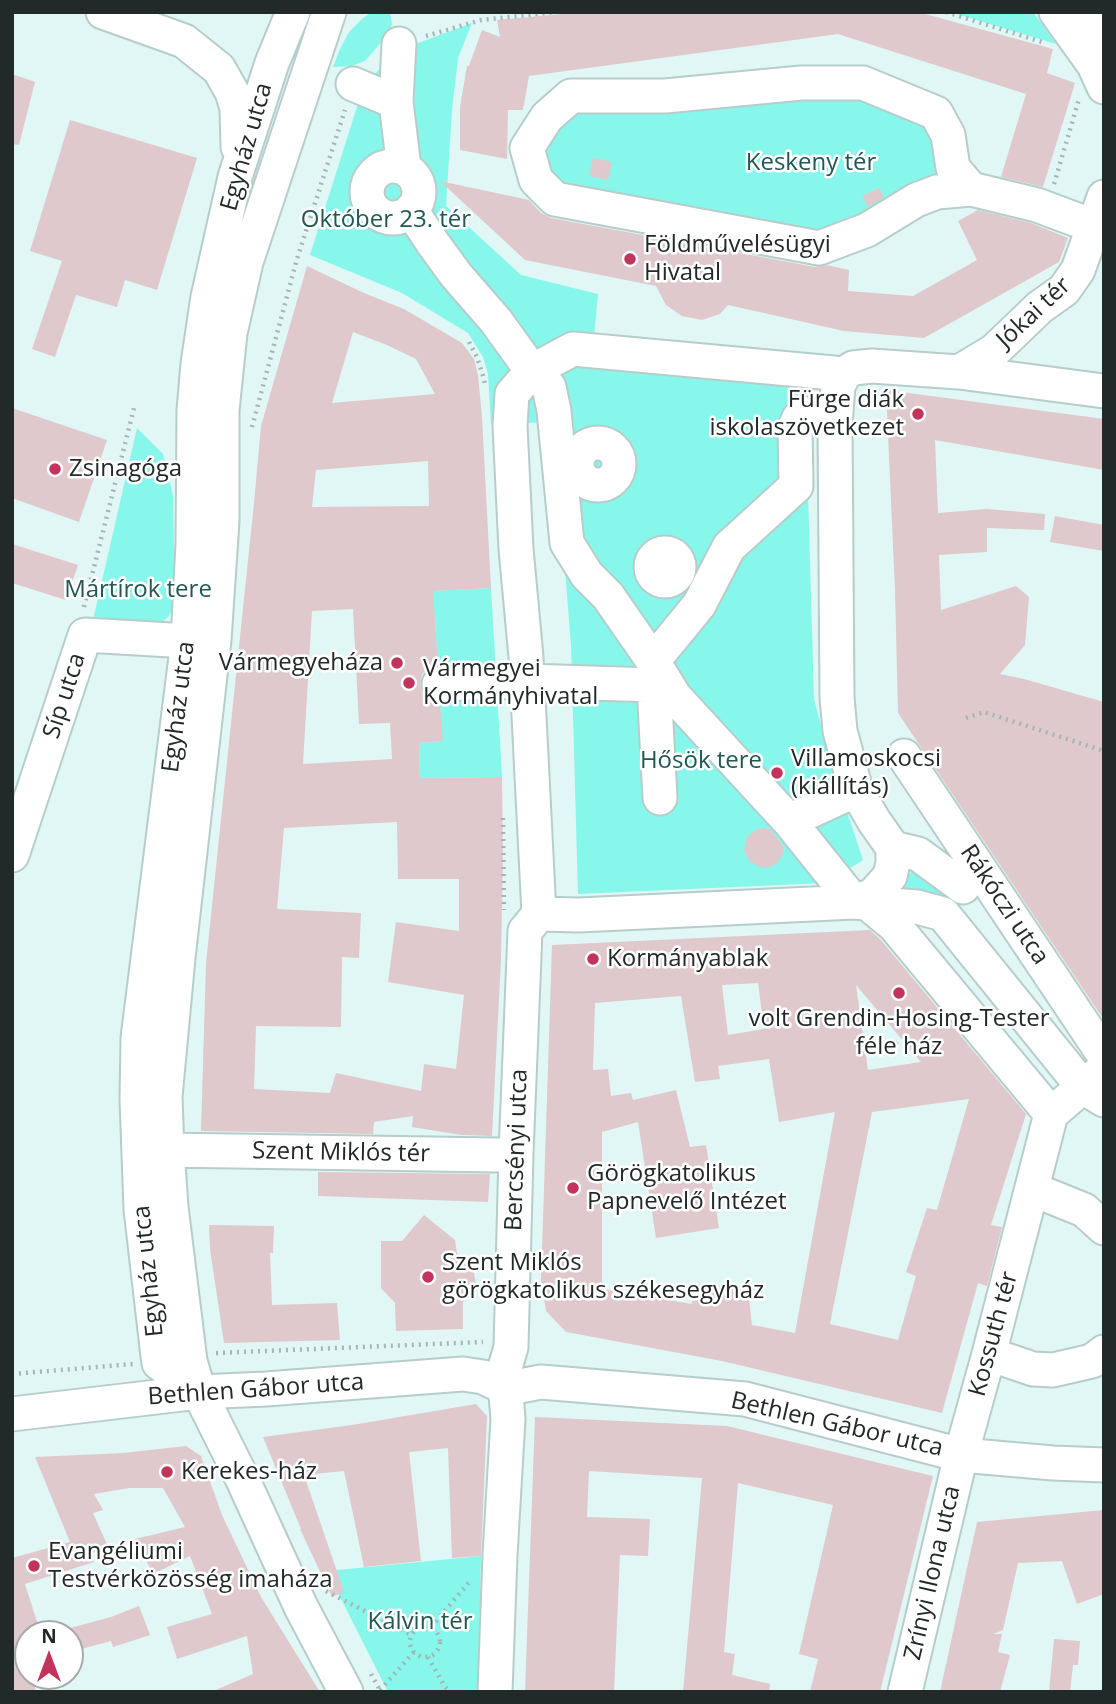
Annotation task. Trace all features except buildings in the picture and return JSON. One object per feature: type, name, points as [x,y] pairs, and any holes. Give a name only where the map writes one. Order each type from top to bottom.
[{"type":"street","points":[[103,12],[184,41],[219,69],[232,92],[237,108],[238,151],[235,177]]},
{"type":"street","name":"Egyház utca","points":[[199,1392],[159,1363],[141,1209],[138,1038],[188,641],[193,544],[194,410],[208,297],[235,177],[272,63],[293,12]]},
{"type":"street","name":"Egyház utca","points":[[314,1599],[242,1478],[199,1392],[190,1361],[171,1207],[165,1097],[214,640],[222,521],[222,410],[230,334],[246,262],[329,12]]},
{"type":"street","points":[[1093,80],[1094,12]]},
{"type":"street","points":[[1050,28],[1093,80]]},
{"type":"street","points":[[399,44],[396,102],[404,168]]},
{"type":"street","points":[[971,189],[953,168],[948,135],[936,113],[863,83],[801,83],[665,96],[571,96],[547,117],[527,148],[536,180],[555,199],[819,248],[867,230],[916,200],[937,192],[971,189],[1046,209],[1099,211]]},
{"type":"street","points":[[353,84],[396,102]]},
{"type":"street","points":[[387,167],[404,168],[418,187],[416,203],[411,210],[396,218],[379,214],[369,201],[367,192],[372,176],[387,167]]},
{"type":"street","points":[[411,210],[456,275],[496,321],[510,386],[509,548],[526,657],[539,915],[861,902],[917,907],[943,914],[1097,1085],[1051,1114],[894,925],[861,902],[661,681],[608,596],[587,575],[567,543],[568,466],[549,387],[510,386]]},
{"type":"street","name":"Jókai tér","points":[[959,372],[994,351],[1040,307],[1064,290],[1078,270],[1099,211]]},
{"type":"street","points":[[1022,325],[1019,346],[1027,369],[1048,384]]},
{"type":"street","points":[[510,386],[573,349],[844,374],[838,386],[835,425],[836,698],[840,731],[856,790],[893,848],[890,876],[873,895],[861,902]]},
{"type":"street","name":"Jókai tér","points":[[844,374],[853,368],[872,366],[959,372],[1104,391]]},
{"type":"street","points":[[660,798],[661,681],[729,547],[796,486],[795,427],[799,418],[807,414],[836,414]]},
{"type":"street","points":[[608,596],[665,574],[699,605]]},
{"type":"street","name":"Síp utca","points":[[12,855],[85,635],[188,641]]},
{"type":"street","points":[[439,684],[661,681]]},
{"type":"street","name":"Rákóczi utca","points":[[904,756],[1104,1055]]},
{"type":"street","points":[[789,821],[856,790]]},
{"type":"street","points":[[893,848],[918,854],[963,887]]},
{"type":"street","name":"Bercsényi utca","points":[[495,1692],[504,1393],[511,1347],[525,931],[539,915]]},
{"type":"street","name":"Kossuth tér","points":[[961,1455],[1051,1114]]},
{"type":"street","name":"Szent Miklós tér","points":[[167,1150],[497,1156],[516,1154]]},
{"type":"street","points":[[1032,1189],[1084,1210],[1104,1228]]},
{"type":"street","points":[[504,1393],[524,1401],[537,1394],[541,1382],[541,1363],[527,1353],[511,1347]]},
{"type":"street","points":[[989,1354],[1033,1369],[1054,1370],[1092,1361],[1104,1352]]},
{"type":"street","name":"Bethlen Gábor utca","points":[[12,1415],[199,1392],[463,1374],[483,1377],[504,1393]]},
{"type":"street","name":"Bethlen Gábor utca","points":[[541,1382],[746,1399],[961,1455]]},
{"type":"street","points":[[961,1455],[1104,1465]]},
{"type":"street","name":"Zrínyi Ilona utca","points":[[905,1692],[961,1455]]},
{"type":"street","points":[[314,1599],[346,1692]]},
{"type":"path","points":[[399,44],[481,20],[556,12]]},
{"type":"path","points":[[946,12],[1050,28]]},
{"type":"path","points":[[1046,209],[1093,80]]},
{"type":"path","points":[[251,439],[252,426],[297,259],[353,84]]},
{"type":"path","points":[[469,342],[484,379],[510,386]]},
{"type":"path","points":[[81,615],[134,408]]},
{"type":"path","points":[[966,718],[984,712],[1104,751]]},
{"type":"path","points":[[503,818],[504,914]]},
{"type":"path","points":[[860,1046],[860,1051],[892,1046],[898,1041]]},
{"type":"path","points":[[209,1353],[492,1342],[511,1347]]},
{"type":"path","points":[[217,1344],[221,1361]]},
{"type":"path","points":[[12,1374],[139,1363]]},
{"type":"path","points":[[431,1627],[473,1578]]},
{"type":"path","points":[[314,1599],[411,1635]]},
{"type":"path","points":[[431,1627],[439,1633],[441,1643],[437,1653],[428,1657],[418,1655],[410,1643],[411,1635],[416,1629],[431,1627]]},
{"type":"path","points":[[380,1690],[414,1652]]},
{"type":"path","points":[[428,1657],[450,1692]]},
{"type":"green space","points":[[372,12],[390,13],[390,32],[365,61],[352,66],[333,67],[349,32]]},
{"type":"green space","points":[[950,12],[1033,12],[1056,44]]},
{"type":"green space","name":"Hősök tere","points":[[472,23],[458,58],[446,206],[521,275],[598,294],[592,359],[794,381],[806,424],[814,699],[832,766],[863,860],[826,883],[578,894],[571,645],[553,422],[491,424],[488,374],[483,357],[468,333],[402,293],[310,255],[363,88],[394,52]]},
{"type":"green space","name":"Keskeny tér","points":[[863,87],[932,116],[947,181],[818,243],[558,195],[531,148],[573,102]]},
{"type":"green space","name":"Mártírok tere","points":[[137,428],[163,454],[173,495],[175,601],[169,616],[157,627],[93,620]]},
{"type":"green space","points":[[491,588],[502,777],[420,778],[419,743],[442,741],[435,620],[409,592]]},
{"type":"green space","points":[[916,864],[951,893],[930,905],[898,893]]},
{"type":"green space","name":"Kálvin tér","points":[[481,1556],[478,1692],[388,1692],[327,1571]]},
{"type":"place","name":"Földművelésügyi Hivatal","points":[[630,259]]},
{"type":"place","name":"Fürge diák iskolaszövetkezet","points":[[918,414]]},
{"type":"place","name":"Zsinagóga","points":[[55,469]]},
{"type":"place","name":"Vármegyeháza","points":[[397,663]]},
{"type":"place","name":"Vármegyei Kormányhivatal","points":[[409,683]]},
{"type":"place","name":"Villamoskocsi (kiállítás)","points":[[777,773]]},
{"type":"place","name":"Kormányablak","points":[[593,959]]},
{"type":"place","name":"volt Grendin-Hosing-Tester féle ház","points":[[899,993]]},
{"type":"place","name":"Görögkatolikus Papnevelő Intézet","points":[[573,1188]]},
{"type":"place","name":"Szent Miklós görögkatolikus székesegyház","points":[[428,1277]]},
{"type":"place","name":"Kerekes-ház","points":[[167,1472]]},
{"type":"place","name":"Evangéliumi Testvérközösség imaháza","points":[[34,1566]]},
{"type":"park label","name":"Október 23. tér","points":[[386,220]]}]
